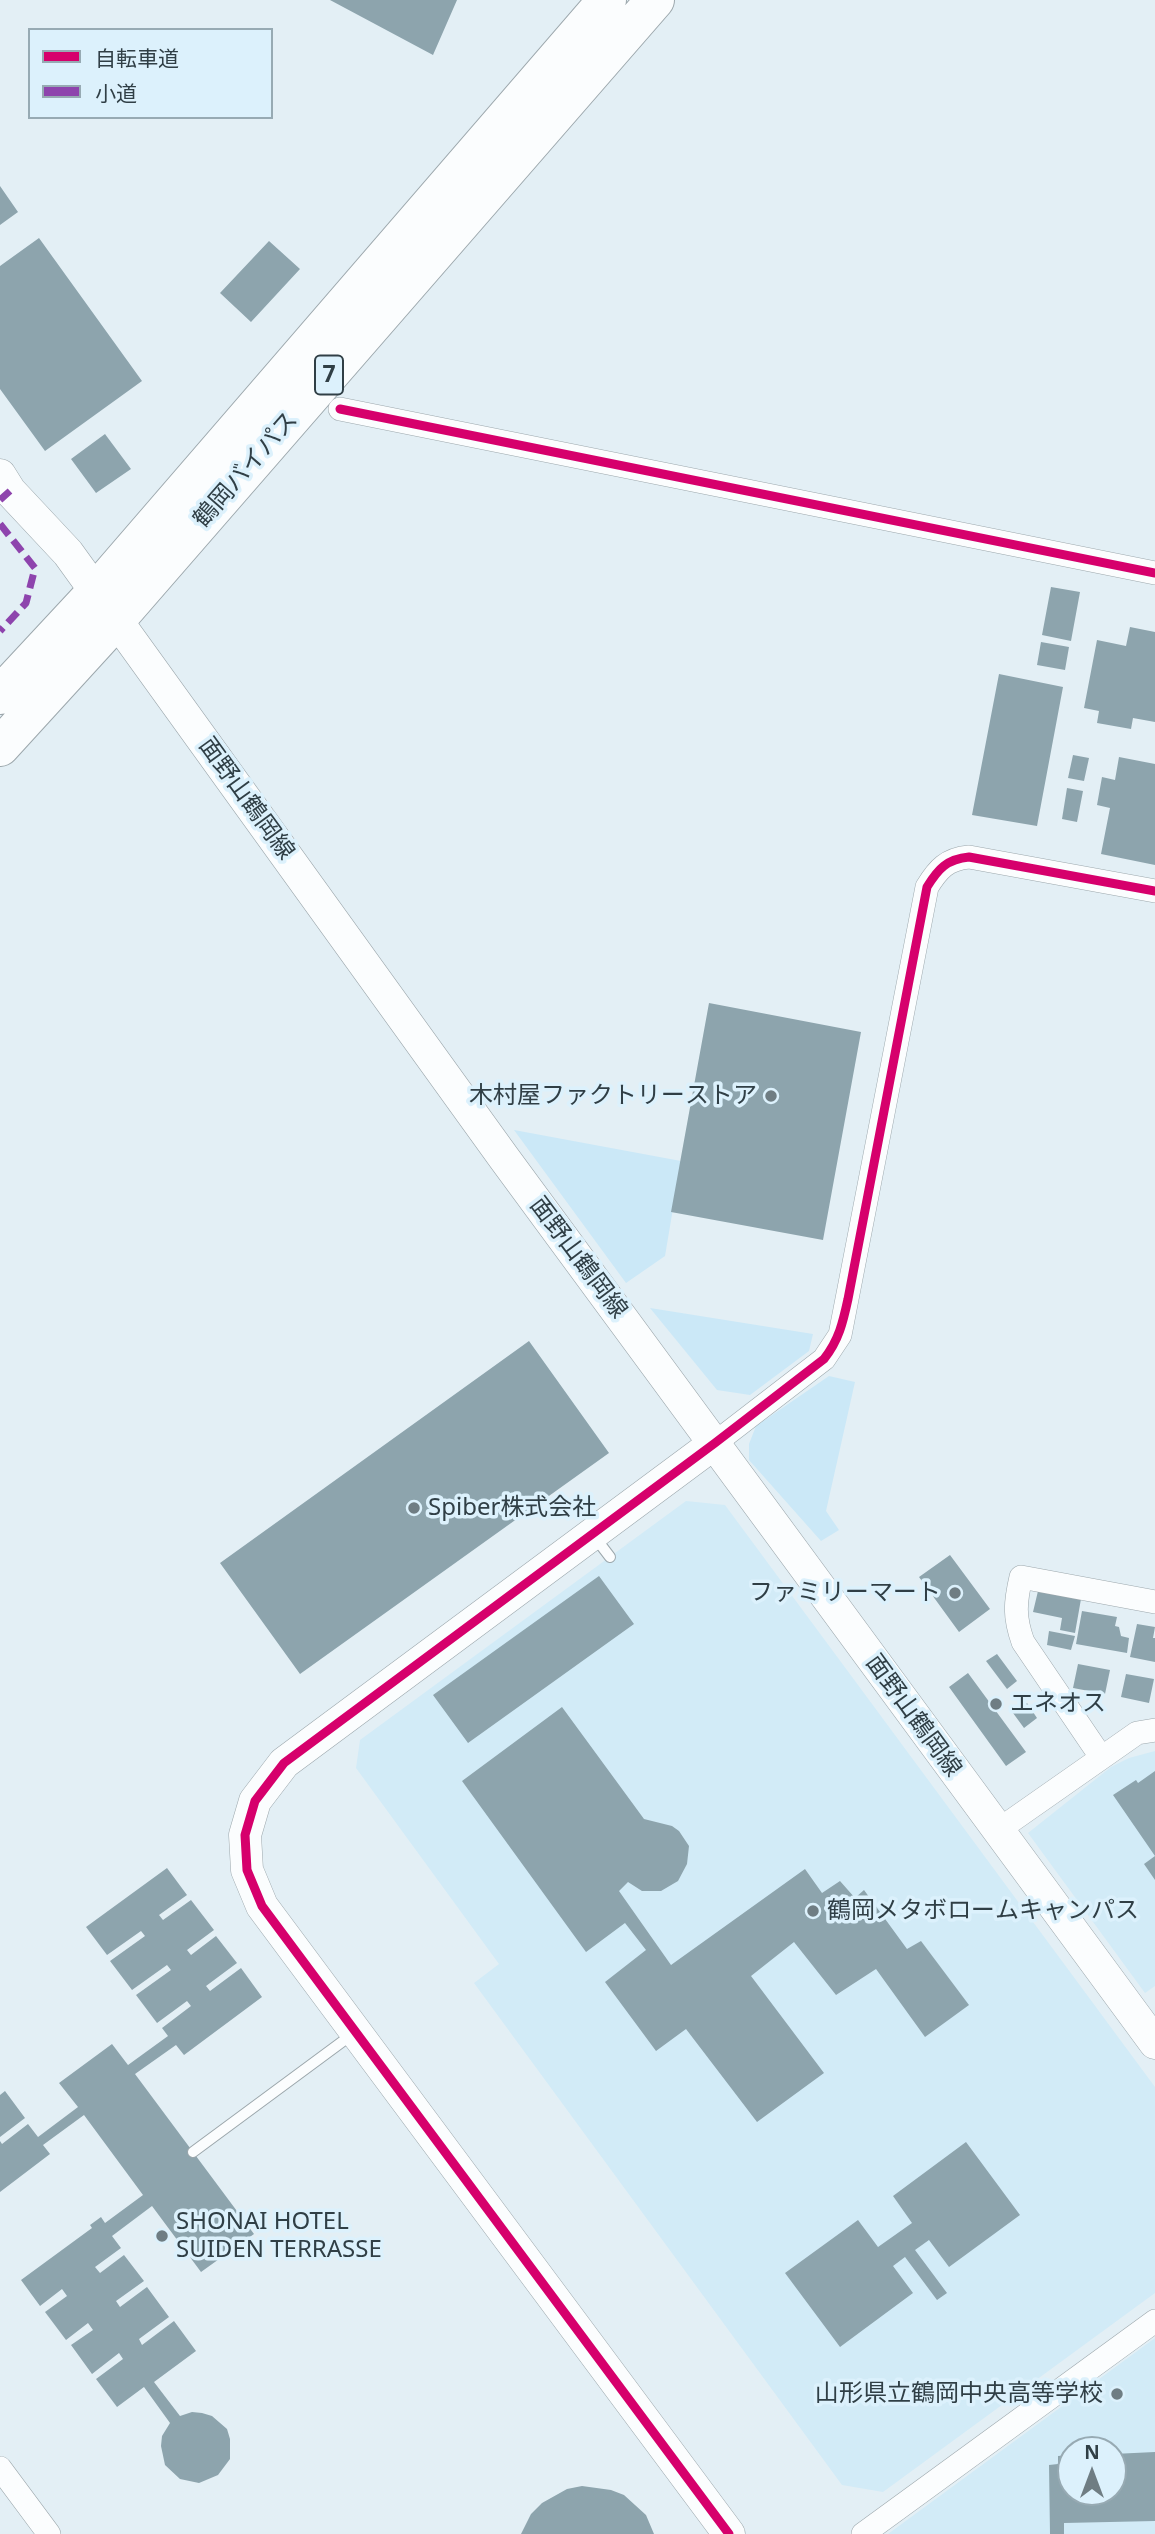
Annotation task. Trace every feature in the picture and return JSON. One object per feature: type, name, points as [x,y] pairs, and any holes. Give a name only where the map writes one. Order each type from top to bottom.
[{"type":"highway","name":"鶴岡バイパス","points":[[0,747],[106,606],[607,0]]},
{"type":"highway","name":"鶴岡バイパス","points":[[0,695],[106,606],[655,0]]},
{"type":"main road","name":"面野山鶴岡線","points":[[0,475],[10,491],[68,553],[504,1158],[997,1831],[1155,2042]]},
{"type":"main road","points":[[715,1443],[601,1545],[284,1763],[255,1801],[246,1835],[247,1870],[262,1906],[729,2534]]},
{"type":"street","points":[[340,409],[1155,573]]},
{"type":"street","points":[[715,1443],[824,1359],[839,1335],[927,887],[939,868],[953,858],[969,856],[1155,891]]},
{"type":"street","points":[[1101,1758],[1023,1642],[1016,1621],[1016,1599],[1021,1577],[1155,1602]]},
{"type":"street","points":[[997,1831],[1137,1733],[1155,1730]]},
{"type":"street","points":[[863,2534],[1155,2321]]},
{"type":"street","points":[[0,2468],[49,2534]]},
{"type":"lane","points":[[193,2152],[356,2032]]},
{"type":"shaded area","points":[[514,1130],[681,1161],[665,1256],[626,1283]]},
{"type":"shaded area","points":[[650,1308],[813,1334],[809,1351],[750,1395],[717,1390]]},
{"type":"shaded area","points":[[829,1376],[855,1382],[826,1511],[839,1530],[821,1541],[749,1460],[749,1444],[756,1426]]},
{"type":"shaded area","points":[[686,1501],[725,1505],[1155,2087],[1155,2293],[883,2492],[842,2485],[474,1983],[499,1964],[356,1768],[360,1740]]},
{"type":"shaded area","points":[[1155,1751],[1155,1986],[1145,1993],[1028,1833],[1111,1767],[1129,1758]]},
{"type":"shaded area","name":"山形県立鶴岡中央高等学校","points":[[1155,2338],[1155,2534],[888,2534]]},
{"type":"building","points":[[330,0],[457,0],[433,55]]},
{"type":"building","points":[[0,186],[18,212],[0,225]]},
{"type":"building","points":[[39,238],[142,381],[45,451],[0,389],[0,266]]},
{"type":"building","points":[[269,241],[300,269],[251,322],[220,293]]},
{"type":"building","points":[[105,434],[131,469],[96,493],[71,459]]},
{"type":"building","points":[[1051,587],[1080,592],[1071,641],[1042,635]]},
{"type":"building","points":[[1130,627],[1155,632],[1155,722],[1133,718],[1131,729],[1097,723],[1099,711],[1084,708],[1097,640],[1126,646]]},
{"type":"building","points":[[1041,642],[1069,647],[1065,670],[1037,665]]},
{"type":"building","points":[[999,674],[1063,687],[1037,826],[972,815]]},
{"type":"building","points":[[1073,755],[1089,758],[1084,781],[1068,778]]},
{"type":"building","points":[[1119,757],[1155,764],[1155,865],[1101,854],[1110,808],[1097,805],[1102,777],[1115,780]]},
{"type":"building","points":[[1067,788],[1083,791],[1077,822],[1062,819]]},
{"type":"building","name":"木村屋ファクトリーストア","points":[[709,1003],[861,1032],[823,1240],[671,1212]]},
{"type":"building","name":"Spiber株式会社","points":[[529,1341],[609,1453],[300,1674],[220,1563]]},
{"type":"building","name":"ファミリーマート","points":[[950,1555],[990,1609],[959,1632],[919,1577]]},
{"type":"building","points":[[599,1576],[634,1624],[468,1743],[433,1695]]},
{"type":"building","points":[[1038,1591],[1081,1599],[1075,1633],[1060,1630],[1062,1618],[1033,1612]]},
{"type":"building","points":[[1082,1611],[1117,1617],[1115,1626],[1119,1627],[1121,1636],[1129,1638],[1127,1653],[1076,1644]]},
{"type":"building","points":[[1137,1624],[1155,1627],[1155,1662],[1130,1657]]},
{"type":"building","points":[[1049,1631],[1075,1636],[1071,1650],[1047,1645]]},
{"type":"building","points":[[997,1654],[1017,1681],[1007,1689],[986,1661]]},
{"type":"building","points":[[1078,1664],[1110,1670],[1105,1694],[1073,1688]]},
{"type":"building","points":[[968,1673],[1026,1752],[1006,1766],[949,1687]]},
{"type":"building","points":[[1126,1674],[1154,1679],[1149,1703],[1121,1697]]},
{"type":"building","points":[[1027,1703],[1037,1718],[1024,1728],[1013,1713]]},
{"type":"building","name":"鶴岡メタボロームキャンパス","points":[[562,1707],[644,1819],[672,1826],[689,1846],[687,1864],[678,1881],[661,1891],[642,1891],[628,1882],[619,1891],[671,1965],[805,1869],[822,1893],[840,1881],[855,1898],[864,1890],[907,1949],[921,1941],[969,2005],[925,2037],[876,1969],[836,1995],[794,1942],[751,1976],[824,2073],[757,2122],[686,2029],[656,2051],[605,1982],[646,1950],[625,1923],[586,1952],[462,1781]]},
{"type":"building","points":[[1155,1771],[1155,1856],[1113,1795]]},
{"type":"building","points":[[1155,1856],[1155,1880],[1144,1864]]},
{"type":"building","points":[[167,1868],[187,1895],[159,1915],[163,1920],[191,1900],[214,1930],[187,1950],[191,1955],[216,1936],[237,1963],[206,1986],[210,1991],[241,1968],[262,1997],[184,2055],[176,2045],[135,2074],[254,2234],[201,2272],[152,2206],[112,2236],[121,2248],[95,2267],[100,2273],[124,2255],[144,2281],[116,2301],[120,2307],[147,2287],[169,2317],[139,2339],[142,2345],[174,2321],[196,2351],[154,2382],[180,2416],[192,2412],[202,2413],[212,2416],[227,2429],[230,2459],[218,2475],[199,2483],[180,2479],[165,2465],[162,2436],[170,2423],[144,2387],[117,2407],[96,2379],[123,2359],[119,2353],[92,2374],[71,2345],[93,2330],[88,2323],[66,2340],[45,2312],[67,2296],[62,2289],[40,2306],[21,2280],[92,2228],[90,2225],[101,2217],[105,2223],[143,2195],[84,2115],[43,2145],[50,2154],[0,2192],[0,2141],[2,2144],[28,2124],[38,2137],[78,2107],[59,2083],[112,2044],[128,2065],[168,2036],[162,2028],[191,2006],[187,2001],[157,2023],[136,1995],[171,1970],[167,1965],[132,1990],[110,1961],[145,1936],[141,1931],[107,1955],[86,1927]]},
{"type":"building","points":[[5,2091],[25,2118],[0,2137],[0,2095]]},
{"type":"building","points":[[966,2142],[1020,2215],[949,2267],[929,2240],[915,2250],[947,2293],[937,2300],[905,2257],[893,2266],[913,2293],[840,2347],[785,2273],[858,2220],[878,2247],[912,2223],[893,2196]]},
{"type":"building","points":[[1155,2452],[1155,2521],[1064,2523],[1064,2534],[1050,2534],[1049,2465],[1057,2464],[1057,2506],[1127,2506],[1127,2453]]},
{"type":"building","points":[[582,2486],[611,2490],[624,2495],[646,2515],[654,2534],[521,2534],[531,2514],[542,2503],[567,2489]]},
{"type":"marked path","points":[[0,500],[10,491]]},
{"type":"marked path","points":[[0,524],[35,568],[26,603],[0,631]]},
{"type":"cycle path","points":[[340,409],[1155,573]]},
{"type":"cycle path","points":[[729,2534],[262,1906],[247,1870],[245,1835],[255,1801],[284,1763],[824,1359],[840,1330],[848,1299],[927,887],[939,870],[955,860],[969,857],[1155,891]]},
{"type":"place","name":"木村屋ファクトリーストア","points":[[771,1096]]},
{"type":"place","name":"Spiber株式会社","points":[[414,1508]]},
{"type":"place","name":"ファミリーマート","points":[[955,1593]]},
{"type":"place","name":"エネオス","points":[[996,1704]]},
{"type":"place","name":"鶴岡メタボロームキャンパス","points":[[813,1911]]},
{"type":"place","name":"SHONAI HOTEL SUIDEN TERRASSE","points":[[162,2236]]},
{"type":"place","name":"山形県立鶴岡中央高等学校","points":[[1117,2394]]}]
